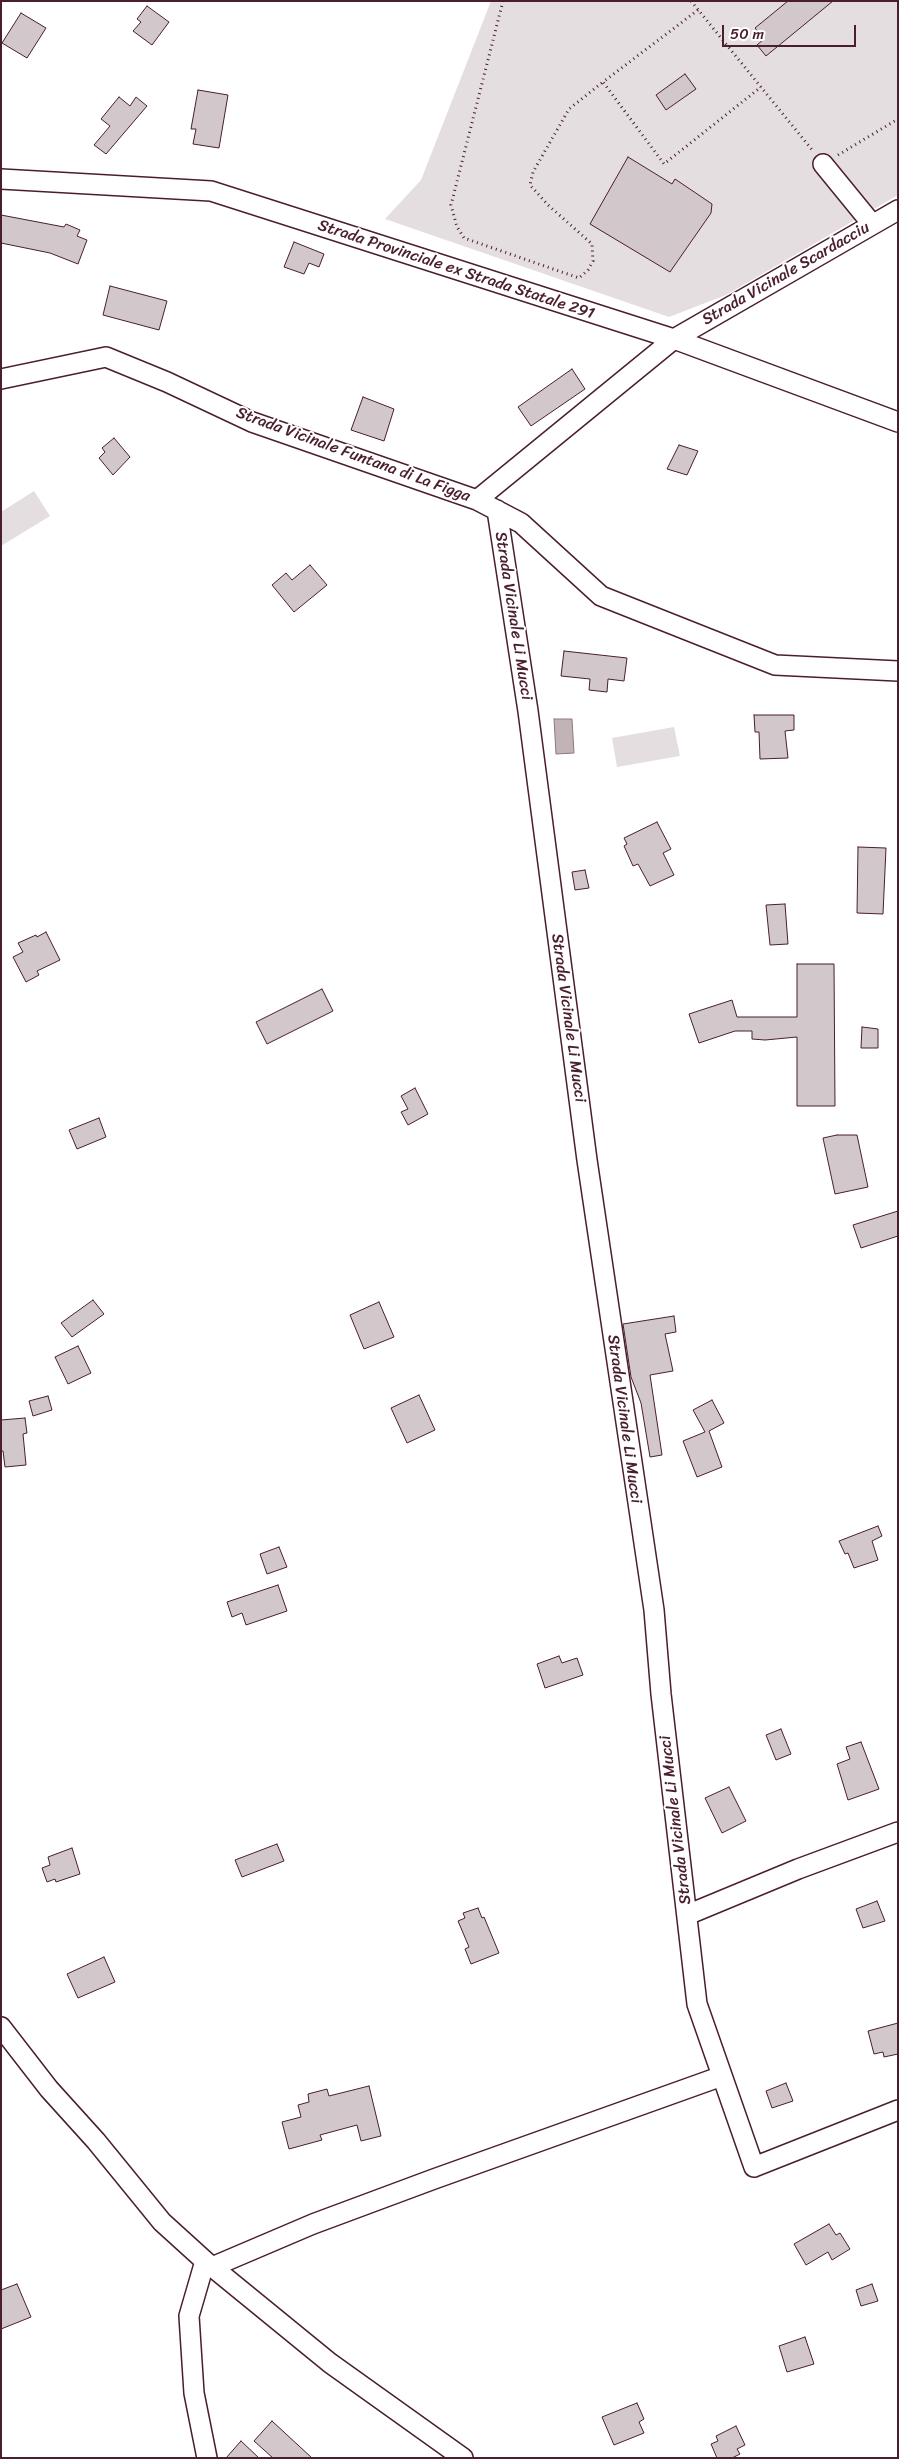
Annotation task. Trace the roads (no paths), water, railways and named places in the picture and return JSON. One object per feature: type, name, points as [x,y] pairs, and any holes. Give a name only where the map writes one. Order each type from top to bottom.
[{"type":"street","points":[[823,164],[872,224]]},
{"type":"street","name":"Strada Provinciale ex Strada Statale 291","points":[[1,179],[210,191],[674,339],[898,422]]},
{"type":"street","name":"Strada Vicinale Scardacciu","points":[[674,339],[898,210]]},
{"type":"street","name":"Strada Vicinale Funtana di La Figga","points":[[478,500],[674,339]]},
{"type":"street","name":"Strada Vicinale Funtana di La Figga","points":[[1,378],[106,357],[167,382],[252,422],[478,500],[521,523],[601,596],[774,665],[898,671]]},
{"type":"street","name":"Strada Vicinale Li Mucci","points":[[497,510],[528,711],[591,1188],[654,1610],[697,2004],[754,2167],[898,2110]]},
{"type":"street","points":[[687,1916],[798,1869],[898,1832]]},
{"type":"street","points":[[1,2028],[48,2089],[96,2141],[162,2222],[208,2264],[330,2363],[463,2458]]},
{"type":"street","points":[[207,2458],[194,2393],[189,2316],[208,2264],[425,2182],[722,2076]]}]
